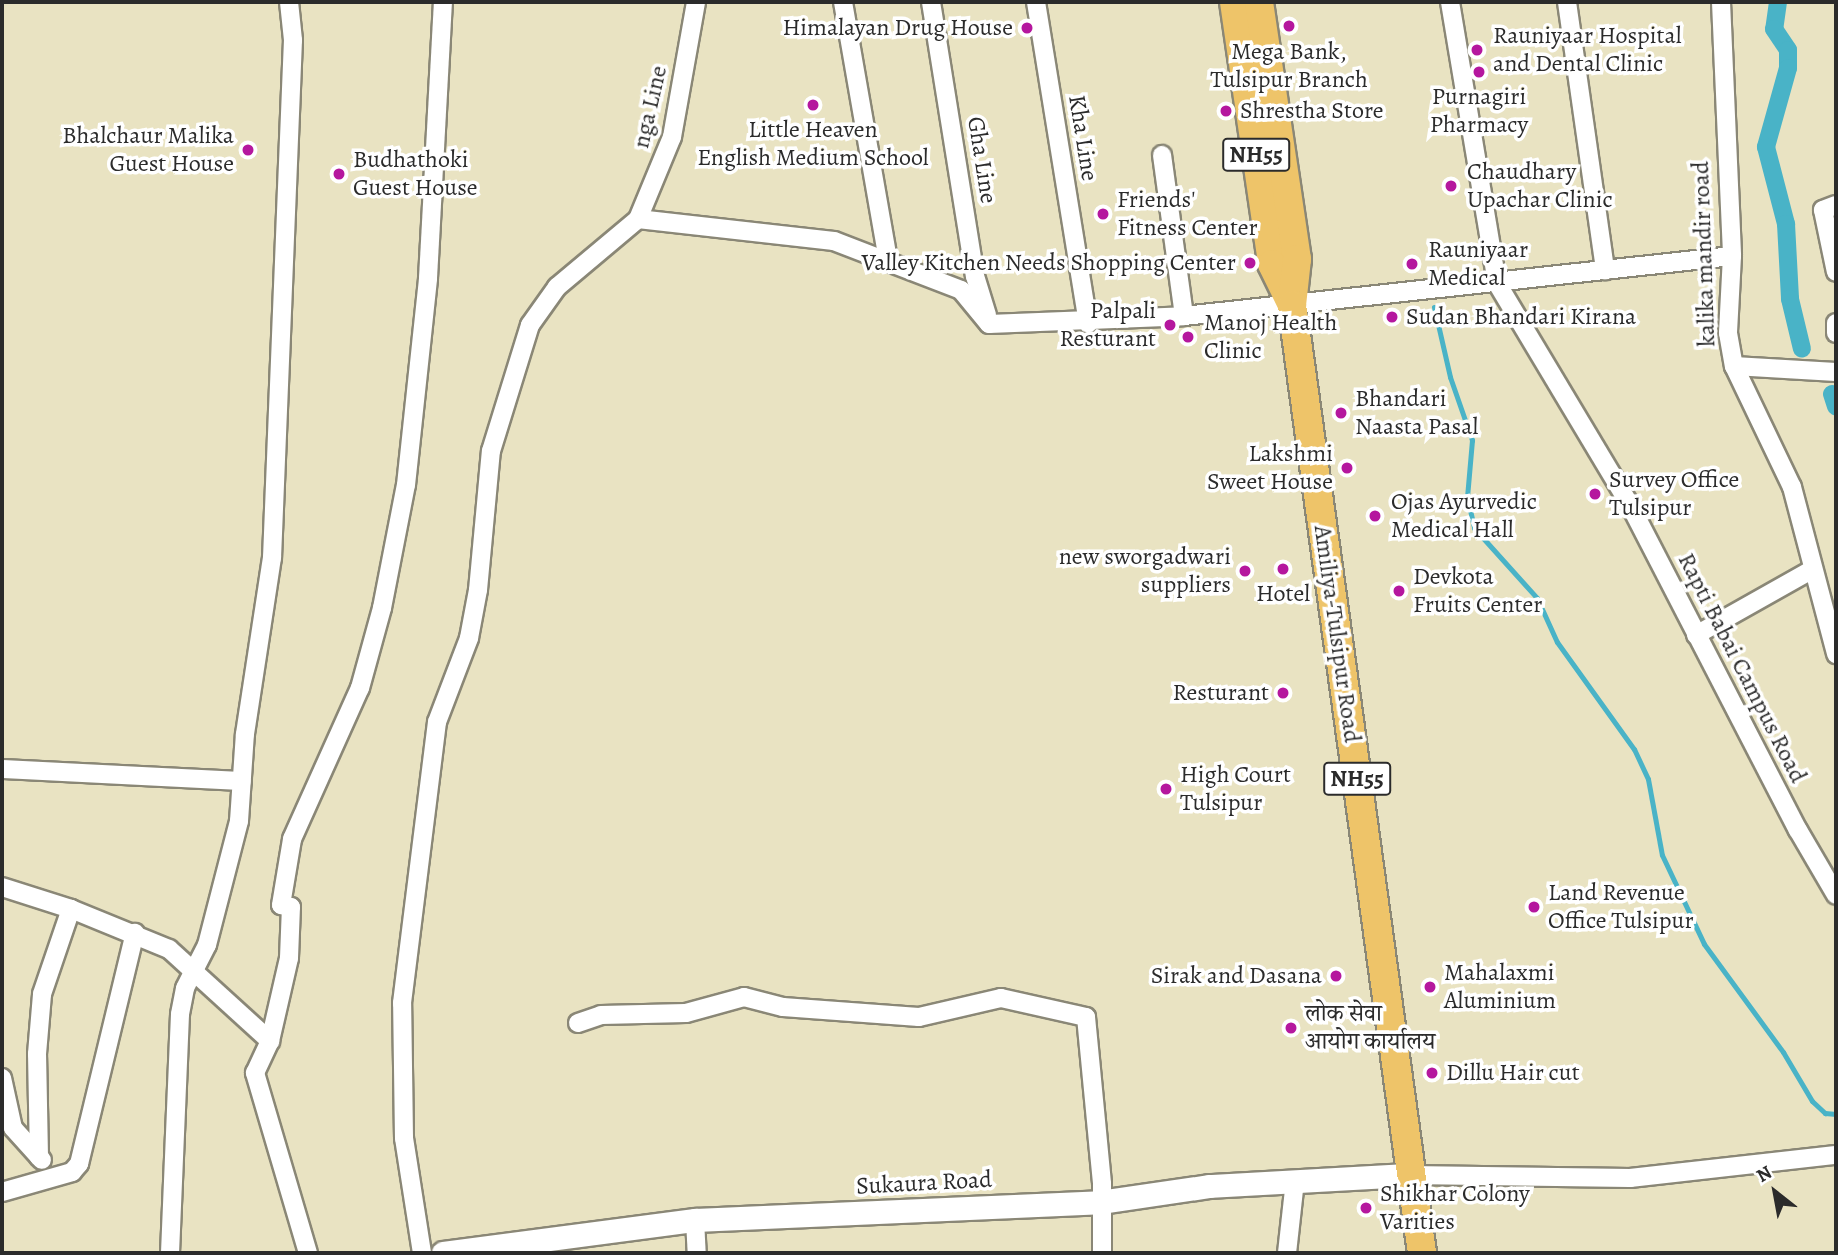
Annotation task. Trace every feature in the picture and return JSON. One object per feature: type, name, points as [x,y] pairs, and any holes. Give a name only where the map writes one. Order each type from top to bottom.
[{"type":"main road","name":"NH55","points":[[1234,2],[1272,264],[1292,305]]},
{"type":"main road","name":"NH55","points":[[1259,2],[1297,259],[1292,305]]},
{"type":"main road","name":"Amiliya-Tulsipur Road","points":[[1292,305],[1409,1175],[1422,1253]]},
{"type":"street","points":[[170,1253],[180,1014],[225,884],[239,821],[272,558],[293,40],[289,2]]},
{"type":"street","points":[[308,1253],[255,1073],[270,1041],[289,958],[291,907],[281,905],[292,839],[360,688],[382,608],[406,485],[428,278],[443,2]]},
{"type":"street","name":"nga Line","points":[[638,219],[672,137],[696,2]]},
{"type":"street","points":[[843,2],[888,261]]},
{"type":"street","name":"Gha Line","points":[[931,2],[975,276],[989,324]]},
{"type":"street","name":"Kha Line","points":[[1037,2],[1088,324]]},
{"type":"street","points":[[1450,2],[1497,283]]},
{"type":"street","points":[[1567,2],[1605,270]]},
{"type":"street","name":"kalika mandir road","points":[[1721,2],[1732,256],[1728,333],[1734,366],[1792,487],[1836,654]]},
{"type":"street","points":[[1162,155],[1184,316]]},
{"type":"street","points":[[1836,205],[1824,210],[1836,272]]},
{"type":"street","points":[[422,1253],[404,1138],[402,1003],[437,722],[468,638],[478,590],[491,451],[530,325],[557,288],[638,219],[834,241],[961,290],[989,324],[1088,324],[1184,316],[1732,256]]},
{"type":"street","name":"Rapti Babai Campus Road","points":[[1497,283],[1630,505],[1696,635],[1836,895]]},
{"type":"street","points":[[1734,366],[1836,372]]},
{"type":"street","points":[[1696,635],[1813,569]]},
{"type":"street","points":[[2,769],[242,781]]},
{"type":"street","points":[[2,887],[71,909],[169,949],[270,1041]]},
{"type":"street","points":[[39,1157],[37,1054],[42,994],[71,909]]},
{"type":"street","points":[[2,1192],[72,1172],[79,1164],[135,933]]},
{"type":"street","points":[[578,1023],[601,1015],[685,1013],[744,997],[783,1007],[919,1017],[1001,998],[1086,1017],[1102,1253]]},
{"type":"street","points":[[2,1078],[13,1128],[56,1176]]},
{"type":"street","points":[[1409,1175],[1630,1178],[1836,1154]]},
{"type":"street","name":"Sukaura Road","points":[[443,1253],[695,1220],[1100,1202],[1210,1186],[1409,1175]]},
{"type":"street","points":[[1287,1253],[1295,1181]]},
{"type":"street","points":[[695,1220],[696,1253]]},
{"type":"waterway","points":[[1778,2],[1774,29],[1788,50],[1788,68],[1766,147],[1786,224],[1790,299],[1802,349]]},
{"type":"waterway","points":[[1434,307],[1450,377],[1472,440],[1467,497],[1474,528],[1537,598],[1557,642],[1634,749],[1648,779],[1662,855],[1704,944],[1783,1052],[1812,1101],[1825,1113],[1836,1114]]},
{"type":"waterway","points":[[1832,394],[1836,406]]},
{"type":"place","name":"Mega Bank, Tulsipur Branch","points":[[1289,26]]},
{"type":"place","name":"Himalayan Drug House","points":[[1027,28]]},
{"type":"place","name":"Rauniyaar Hospital and Dental Clinic","points":[[1477,50]]},
{"type":"place","name":"Purnagiri Pharmacy","points":[[1479,72]]},
{"type":"place","name":"Little Heaven English Medium School","points":[[813,105]]},
{"type":"place","name":"Shrestha Store","points":[[1226,111]]},
{"type":"place","name":"Bhalchaur Malika Guest House","points":[[248,150]]},
{"type":"place","name":"Budhathoki Guest House","points":[[339,174]]},
{"type":"place","name":"Chaudhary Upachar Clinic","points":[[1451,186]]},
{"type":"place","name":"Friends' Fitness Center","points":[[1103,214]]},
{"type":"place","name":"Valley Kitchen Needs Shopping Center","points":[[1250,263]]},
{"type":"place","name":"Rauniyaar Medical","points":[[1412,264]]},
{"type":"place","name":"Sudan Bhandari Kirana","points":[[1392,317]]},
{"type":"place","name":"Palpali Resturant","points":[[1170,325]]},
{"type":"place","name":"Manoj Health Clinic","points":[[1188,337]]},
{"type":"place","name":"Bhandari Naasta Pasal","points":[[1341,413]]},
{"type":"place","name":"Lakshmi Sweet House","points":[[1347,468]]},
{"type":"place","name":"Survey Office Tulsipur","points":[[1595,494]]},
{"type":"place","name":"Ojas Ayurvedic Medical Hall","points":[[1375,516]]},
{"type":"place","name":"Hotel","points":[[1283,569]]},
{"type":"place","name":"new sworgadwari suppliers","points":[[1245,571]]},
{"type":"place","name":"Devkota Fruits Center","points":[[1399,591]]},
{"type":"place","name":"Resturant","points":[[1283,693]]},
{"type":"place","name":"High Court Tulsipur","points":[[1166,789]]},
{"type":"place","name":"Land Revenue Office Tulsipur","points":[[1534,907]]},
{"type":"place","name":"Sirak and Dasana","points":[[1336,976]]},
{"type":"place","name":"Mahalaxmi Aluminium","points":[[1430,987]]},
{"type":"place","name":"लोक सेवा आयोग कार्यालय","points":[[1291,1028]]},
{"type":"place","name":"Dillu Hair cut","points":[[1432,1073]]},
{"type":"place","name":"Shikhar Colony Varities","points":[[1366,1208]]}]
